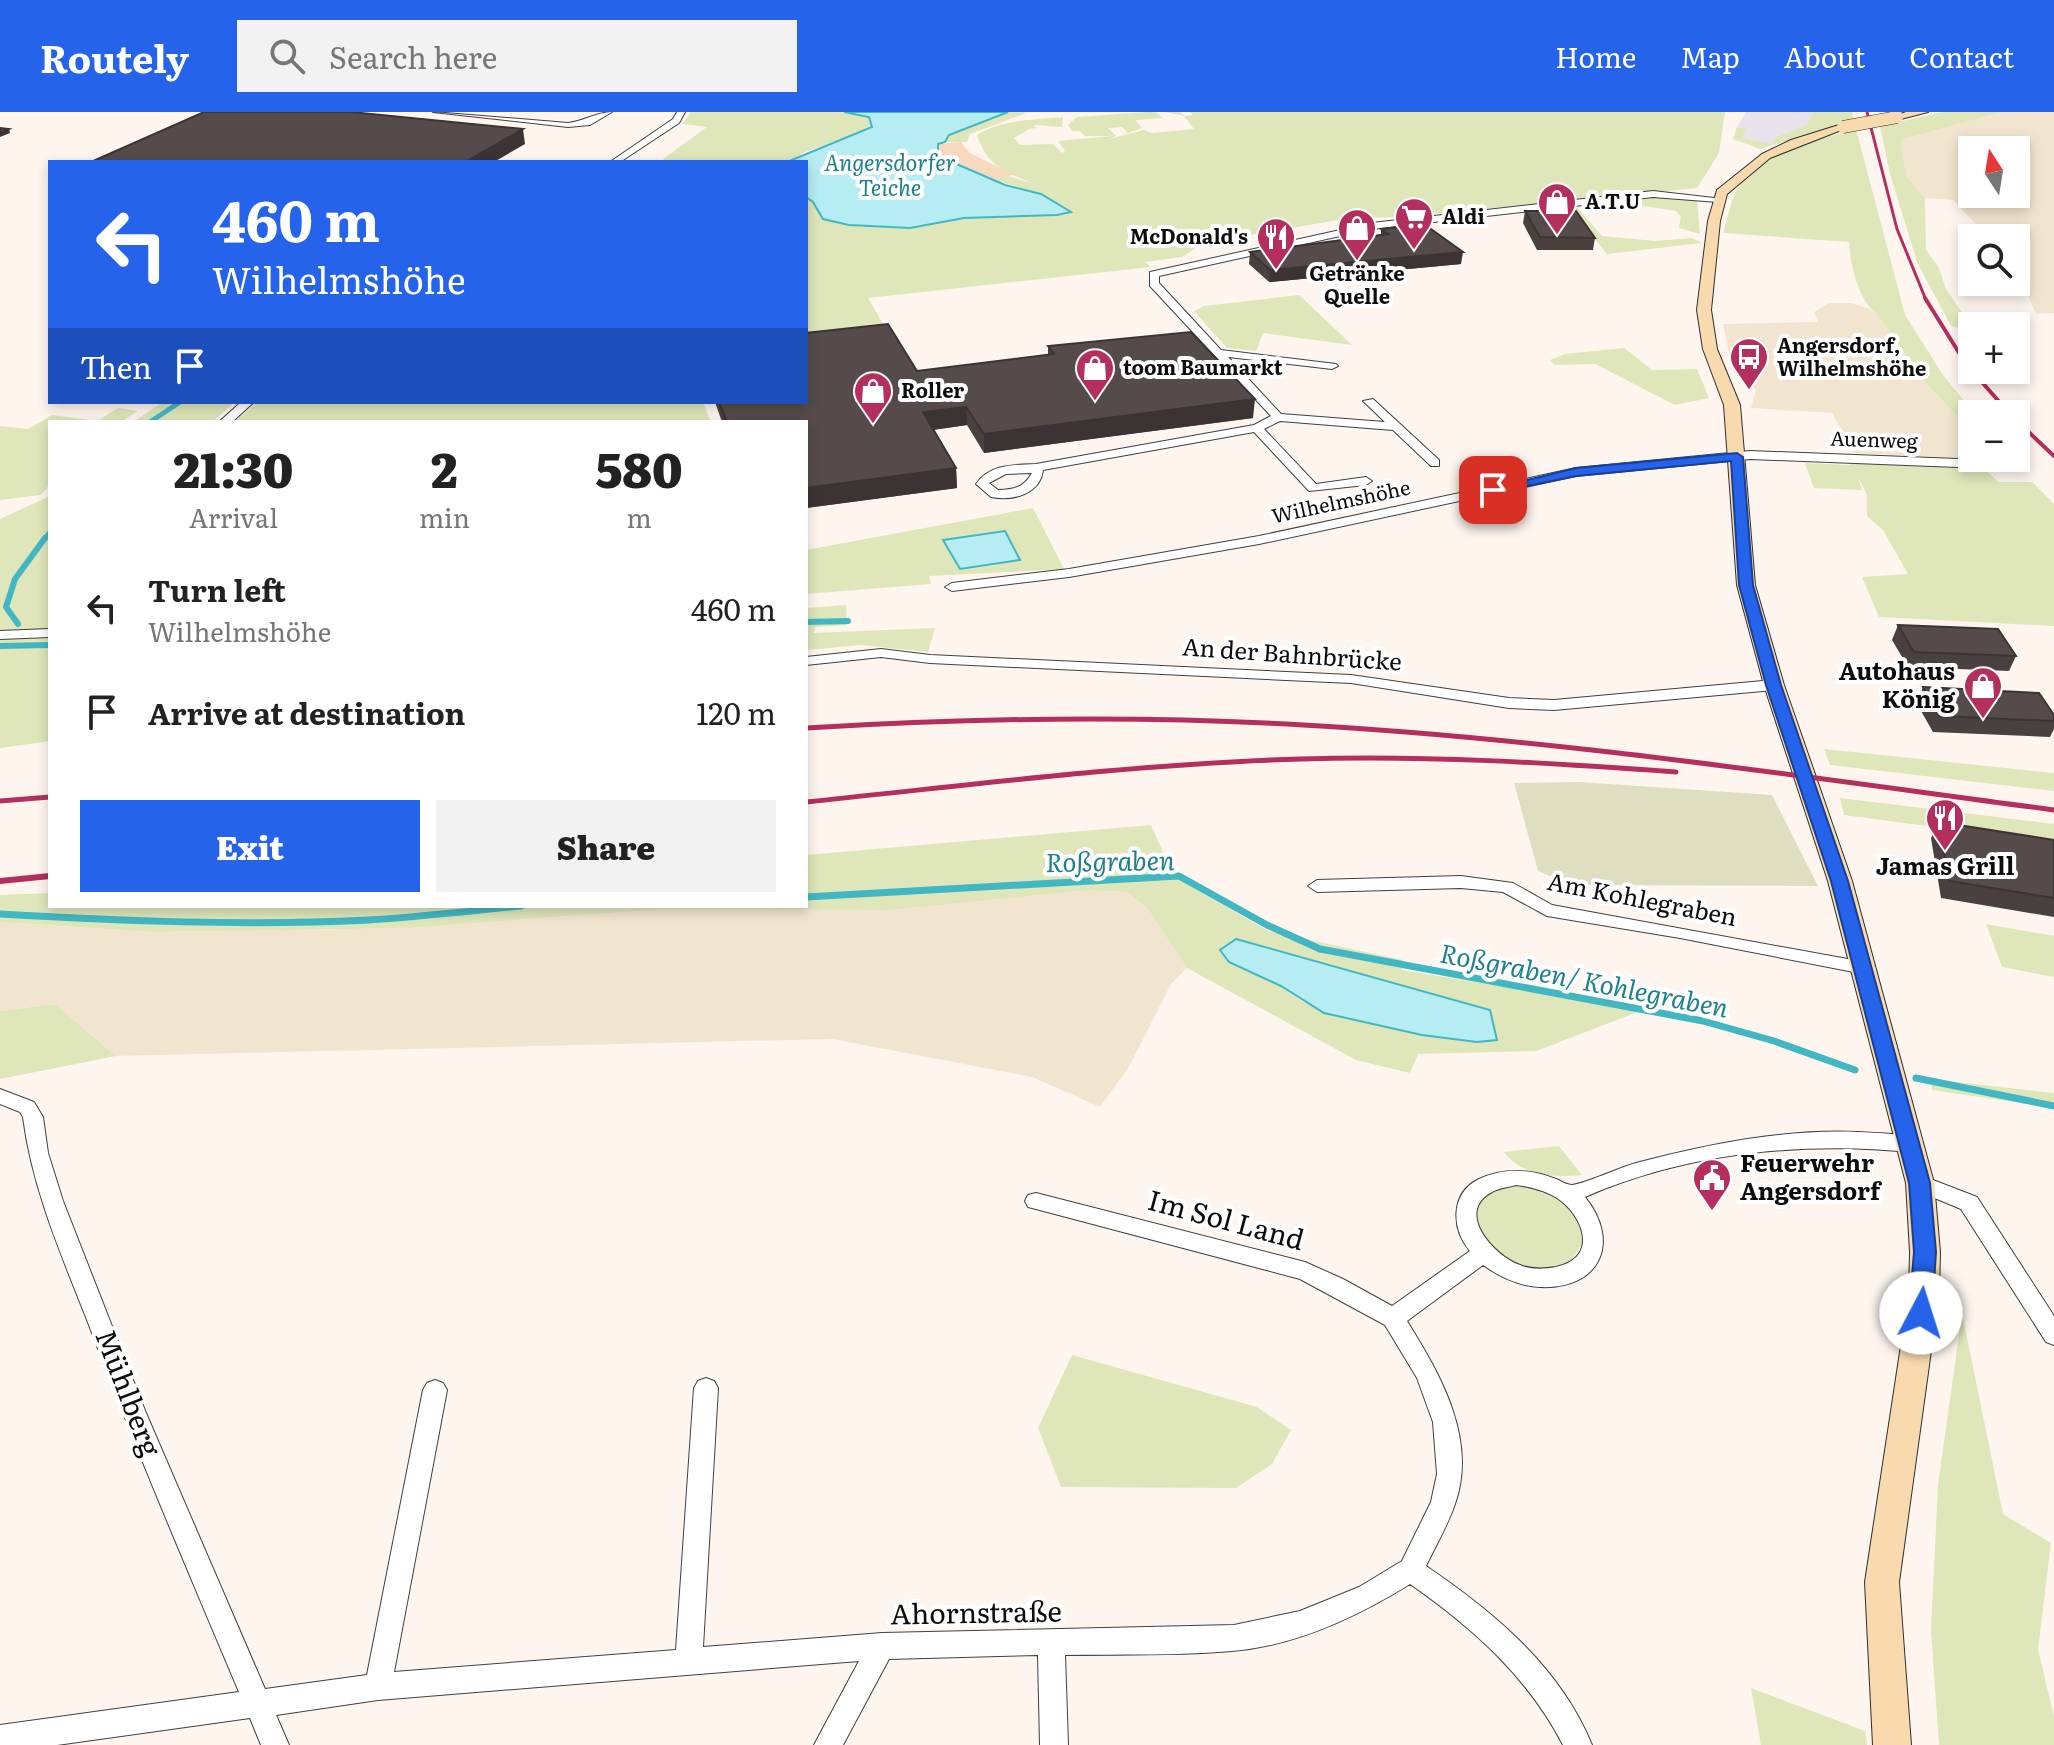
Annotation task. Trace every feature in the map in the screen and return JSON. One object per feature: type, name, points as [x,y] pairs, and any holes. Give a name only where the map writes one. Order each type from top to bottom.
[{"type":"main road","points":[[1892,1745],[1882,1582],[1924,1293],[1925,1252],[1920,1183],[1864,968],[1823,828],[1774,685],[1746,585],[1732,405],[1710,349],[1704,310],[1719,196],[1746,170],[1774,151],[1843,127],[1923,112]]},
{"type":"street","points":[[437,112],[577,124],[608,112]]},
{"type":"street","points":[[617,160],[676,121],[681,112]]},
{"type":"street","points":[[1278,417],[1222,353],[1154,284],[1154,274],[1342,230],[1653,194],[1719,196]]},
{"type":"street","points":[[1222,353],[1332,366]]},
{"type":"street","points":[[1369,401],[1435,463]]},
{"type":"street","points":[[227,420],[246,404]]},
{"type":"street","points":[[1036,468],[1038,473],[1033,484],[1022,492],[995,494],[982,484],[987,477],[1005,470],[1036,468],[1257,428],[1278,417],[1397,427]]},
{"type":"street","points":[[1257,428],[1313,488],[1366,481]]},
{"type":"street","name":"Auenweg","points":[[1737,457],[1958,464]]},
{"type":"street","name":"Wilhelmshöhe","points":[[952,587],[1069,573],[1259,540],[1576,472],[1737,457]]},
{"type":"street","points":[[0,635],[48,633]]},
{"type":"street","name":"An der Bahnbrücke","points":[[808,661],[881,653],[930,659],[1351,679],[1509,703],[1554,705],[1774,685]]},
{"type":"street","name":"Am Kohlegraben","points":[[1317,886],[1461,882],[1507,887],[1547,910],[1864,968]]},
{"type":"street","name":"Mühlberg","points":[[0,1096],[27,1107],[33,1117],[38,1153],[52,1201],[134,1413],[275,1745]]},
{"type":"street","points":[[1570,1195],[1604,1181],[1725,1148],[1840,1137],[1911,1144]]},
{"type":"street","points":[[1516,1177],[1553,1186],[1570,1195],[1589,1216],[1596,1240],[1585,1264],[1572,1273],[1555,1278],[1517,1274],[1482,1254],[1471,1240],[1465,1224],[1465,1209],[1471,1196],[1499,1179],[1516,1177]]},
{"type":"street","points":[[1920,1183],[1969,1203],[2054,1335]]},
{"type":"street","name":"Im Sol Land","points":[[1036,1201],[1305,1271],[1393,1318]]},
{"type":"street","points":[[1482,1254],[1393,1318],[1439,1398],[1448,1445],[1449,1474],[1443,1503],[1411,1570],[1460,1603],[1510,1645],[1538,1680],[1578,1745]]},
{"type":"street","points":[[689,1660],[706,1388]]},
{"type":"street","points":[[378,1687],[435,1390]]},
{"type":"street","name":"Ahornstraße","points":[[257,1701],[378,1687],[882,1646],[1234,1638],[1270,1633],[1332,1613],[1411,1570]]},
{"type":"street","points":[[1051,1644],[1054,1745]]},
{"type":"street","points":[[828,1745],[882,1646]]},
{"type":"street","points":[[0,1739],[257,1701]]},
{"type":"shaded area","points":[[1746,112],[1813,112],[1807,125],[1775,137],[1772,144],[1743,138],[1746,128],[1737,127]]},
{"type":"shaded area","points":[[2002,112],[2054,112],[2054,313],[2036,314],[2028,296],[2030,224],[1976,224],[1961,208],[2030,208],[2030,136],[1958,136],[1958,205],[1953,200],[1925,198],[1906,176],[1901,140]]},
{"type":"shaded area","points":[[1829,303],[1851,303],[1878,315],[1924,381],[1958,417],[1958,458],[1853,453],[1832,413],[1751,408],[1756,390],[1730,357],[1723,324],[1818,322],[1814,312]]},
{"type":"shaded area","points":[[1089,890],[1127,892],[1147,908],[1187,968],[1171,984],[1129,1067],[1100,1107],[1032,1077],[832,1039],[116,1056],[55,1004],[0,1011],[0,922],[153,932],[409,928],[664,909],[891,910]]},
{"type":"green space","points":[[691,112],[844,112],[862,114],[873,122],[867,130],[791,160],[662,160],[707,127],[682,124]]},
{"type":"green space","points":[[1008,112],[1029,112],[970,134],[967,142],[945,142],[964,126]]},
{"type":"green space","points":[[1156,112],[1163,118],[1135,120],[1142,128],[1128,133],[1122,127],[1108,128],[1116,136],[1109,139],[1144,130],[1152,133],[1194,129],[1184,116],[1165,112],[1180,112],[1185,116],[1193,115],[1190,112],[1725,112],[1719,153],[1697,188],[1412,216],[1344,219],[1204,243],[1182,257],[1145,262],[1151,267],[868,298],[889,334],[808,344],[808,198],[823,219],[849,225],[900,228],[964,218],[1067,215],[1041,194],[992,179],[1008,176],[1034,184],[998,167],[986,154],[977,135],[1008,123],[1063,117],[1062,127],[1034,125],[1036,128],[1014,138],[1020,145],[1053,144],[1062,153],[1065,151],[1058,141],[1113,136],[1085,136],[1079,131],[1072,131],[1068,125],[1077,117]]},
{"type":"green space","points":[[1813,112],[1852,112],[1854,121],[1760,149],[1733,139],[1737,127],[1746,128],[1743,138],[1772,144],[1775,137],[1807,125]]},
{"type":"green space","points":[[1943,112],[2002,112],[1901,140],[1906,176],[1925,198],[1926,250],[1962,312],[1958,312],[1958,327],[1951,326],[1917,262],[1890,174],[1880,126]]},
{"type":"green space","points":[[1856,129],[1905,315],[1943,375],[1964,400],[1958,400],[1958,417],[1924,381],[1866,301],[1854,272],[1849,242],[1723,233],[1736,191],[1744,178],[1756,167],[1788,150]]},
{"type":"green space","points":[[1668,196],[1697,199],[1700,234],[1679,228],[1681,217],[1676,211],[1637,205],[1607,206],[1607,203]]},
{"type":"green space","points":[[1577,207],[1602,236],[1655,241],[1692,238],[1702,243],[1607,254],[1574,213],[1516,215]]},
{"type":"green space","points":[[1299,295],[1352,345],[1263,333],[1256,351],[1227,348],[1194,311],[1204,306]]},
{"type":"green space","points":[[1624,348],[1652,370],[1697,369],[1709,398],[1675,405],[1595,364],[1555,365],[1550,360],[1565,354]]},
{"type":"green space","points":[[160,404],[233,404],[214,420],[136,420]]},
{"type":"green space","points":[[256,404],[704,404],[710,420],[236,420]]},
{"type":"green space","points":[[118,408],[138,411],[124,420],[99,420]]},
{"type":"green space","points":[[52,415],[90,420],[48,420],[48,486],[41,495],[0,500],[0,426],[28,429]]},
{"type":"green space","points":[[1849,461],[1958,466],[1958,472],[1988,472],[1998,482],[2032,482],[2054,504],[2054,626],[1879,617],[1862,577],[1908,574],[1883,530],[1867,516],[1867,495],[1858,477],[1862,490],[1814,488],[1805,463],[1850,465]]},
{"type":"green space","points":[[48,497],[48,741],[0,748],[0,519]]},
{"type":"green space","points":[[1033,508],[1064,569],[929,576],[931,584],[808,594],[808,550]]},
{"type":"green space","points":[[846,605],[847,625],[815,627],[814,633],[935,628],[928,652],[861,645],[808,650],[808,608]]},
{"type":"green space","points":[[1824,749],[2054,773],[2054,791],[1830,765]]},
{"type":"green space","points":[[1579,782],[1772,795],[1818,886],[1571,885],[1538,871],[1514,783]]},
{"type":"green space","points":[[1840,798],[2054,824],[2054,843],[1844,815]]},
{"type":"green space","points":[[1151,825],[1174,877],[1268,931],[1403,960],[1402,970],[1643,1010],[1536,1051],[1418,1054],[1410,1073],[1356,1060],[1187,968],[1147,908],[1127,892],[1089,890],[891,910],[664,909],[409,928],[153,932],[0,922],[0,895],[48,893],[48,908],[808,908],[808,855]],"holes":[[[1237,939],[1489,1010],[1407,1019],[1352,1018],[1326,1012],[1302,1001],[1279,984]]]},
{"type":"green space","points":[[1986,924],[2054,936],[2054,977],[2002,967]]},
{"type":"green space","points":[[55,1004],[116,1056],[0,1079],[0,1011]]},
{"type":"green space","points":[[1931,1079],[2054,1093],[2054,1108],[1932,1090]]},
{"type":"green space","points":[[1559,1146],[1582,1175],[1539,1174],[1520,1166],[1504,1152]]},
{"type":"green space","points":[[1514,1186],[1551,1194],[1569,1207],[1581,1228],[1584,1241],[1571,1261],[1546,1268],[1522,1266],[1502,1256],[1486,1241],[1478,1224],[1478,1208],[1490,1194]]},
{"type":"green space","points":[[1962,1313],[2003,1514],[2051,1543],[2038,1649],[2054,1717],[2054,1745],[1939,1745],[1931,1630],[1938,1485]]},
{"type":"green space","points":[[1072,1355],[1257,1407],[1291,1430],[1272,1464],[1236,1488],[1061,1487],[1038,1428]]},
{"type":"green space","points":[[1751,1688],[1865,1731],[1867,1745],[1761,1745]]},
{"type":"sand","points":[[961,142],[970,153],[1014,175],[992,179],[938,156],[938,144]]},
{"type":"water","name":"Angersdorfer Teiche","points":[[844,112],[1008,112],[949,135],[945,142],[938,144],[938,156],[1005,185],[1041,194],[1071,212],[964,218],[910,228],[849,225],[823,219],[808,198],[808,160],[792,160],[872,127],[869,117]]},
{"type":"water","points":[[1005,531],[1020,560],[960,569],[943,540]]},
{"type":"water","points":[[1236,939],[1490,1010],[1497,1040],[1477,1042],[1422,1035],[1324,1013],[1281,986],[1229,962],[1220,950]]},
{"type":"building","points":[[204,112],[351,112],[523,129],[469,160],[96,160]]},
{"type":"building","points":[[1525,211],[1576,211],[1595,238],[1540,237]]},
{"type":"building","points":[[1424,224],[1463,252],[1270,270],[1250,252],[1388,234],[1381,229]]},
{"type":"building","points":[[888,324],[917,371],[1054,354],[1048,346],[1191,332],[1255,399],[984,434],[966,407],[923,412],[956,468],[808,488],[808,420],[726,420],[720,404],[808,404],[808,333]]},
{"type":"building","points":[[1898,625],[1998,629],[2016,656],[1914,652]]},
{"type":"building","points":[[1923,687],[2039,693],[2054,715],[2054,721],[1939,716]]},
{"type":"building","points":[[1939,822],[2054,840],[2054,898],[1949,881]]},
{"type":"waterway","points":[[153,420],[177,404]]},
{"type":"waterway","points":[[44,540],[48,535]]},
{"type":"waterway","points":[[18,624],[6,607],[15,579],[45,538]]},
{"type":"waterway","name":"Roßgraben","points":[[808,622],[848,621]]},
{"type":"waterway","name":"Roßgraben","points":[[0,646],[48,645]]},
{"type":"waterway","name":"Roßgraben","points":[[808,897],[1179,876],[1267,925],[1320,949],[1703,1021],[1774,1041],[1855,1070]]},
{"type":"waterway","name":"Roßgraben","points":[[0,914],[138,921],[276,923],[387,919],[500,908]]},
{"type":"waterway","points":[[1916,1078],[2054,1106]]},
{"type":"railway","points":[[1867,112],[1897,229],[1926,299]]},
{"type":"railway","points":[[1926,299],[1966,364],[1998,400]]},
{"type":"railway","points":[[2030,433],[2054,456]]},
{"type":"railway","points":[[808,728],[1054,719],[1179,720],[1397,731],[1585,749],[2054,810]]},
{"type":"railway","points":[[808,802],[1115,770],[1301,759],[1442,759],[1676,772]]},
{"type":"railway","points":[[0,801],[48,797]]},
{"type":"railway","points":[[0,881],[48,876]]},
{"type":"place","name":"A.T.U","points":[[1557,236]]},
{"type":"place","name":"Aldi","points":[[1414,251]]},
{"type":"place","name":"Getränke Quelle","points":[[1357,262]]},
{"type":"place","name":"McDonald's","points":[[1276,271]]},
{"type":"place","name":"Angersdorf, Wilhelmshöhe","points":[[1749,391]]},
{"type":"place","name":"toom Baumarkt","points":[[1095,402]]},
{"type":"place","name":"Roller","points":[[873,425]]},
{"type":"place","name":"Autohaus König","points":[[1983,720]]},
{"type":"place","name":"Jamas Grill","points":[[1945,852]]},
{"type":"place","name":"Feuerwehr Angersdorf","points":[[1712,1212]]},
{"type":"route","points":[[1493,490],[1576,472],[1737,457],[1746,585],[1797,758],[1840,881],[1920,1183],[1925,1252],[1921,1313]]},
{"type":"water label","name":"Roßgraben/ Kohlegraben","points":[[1584,981]]}]
